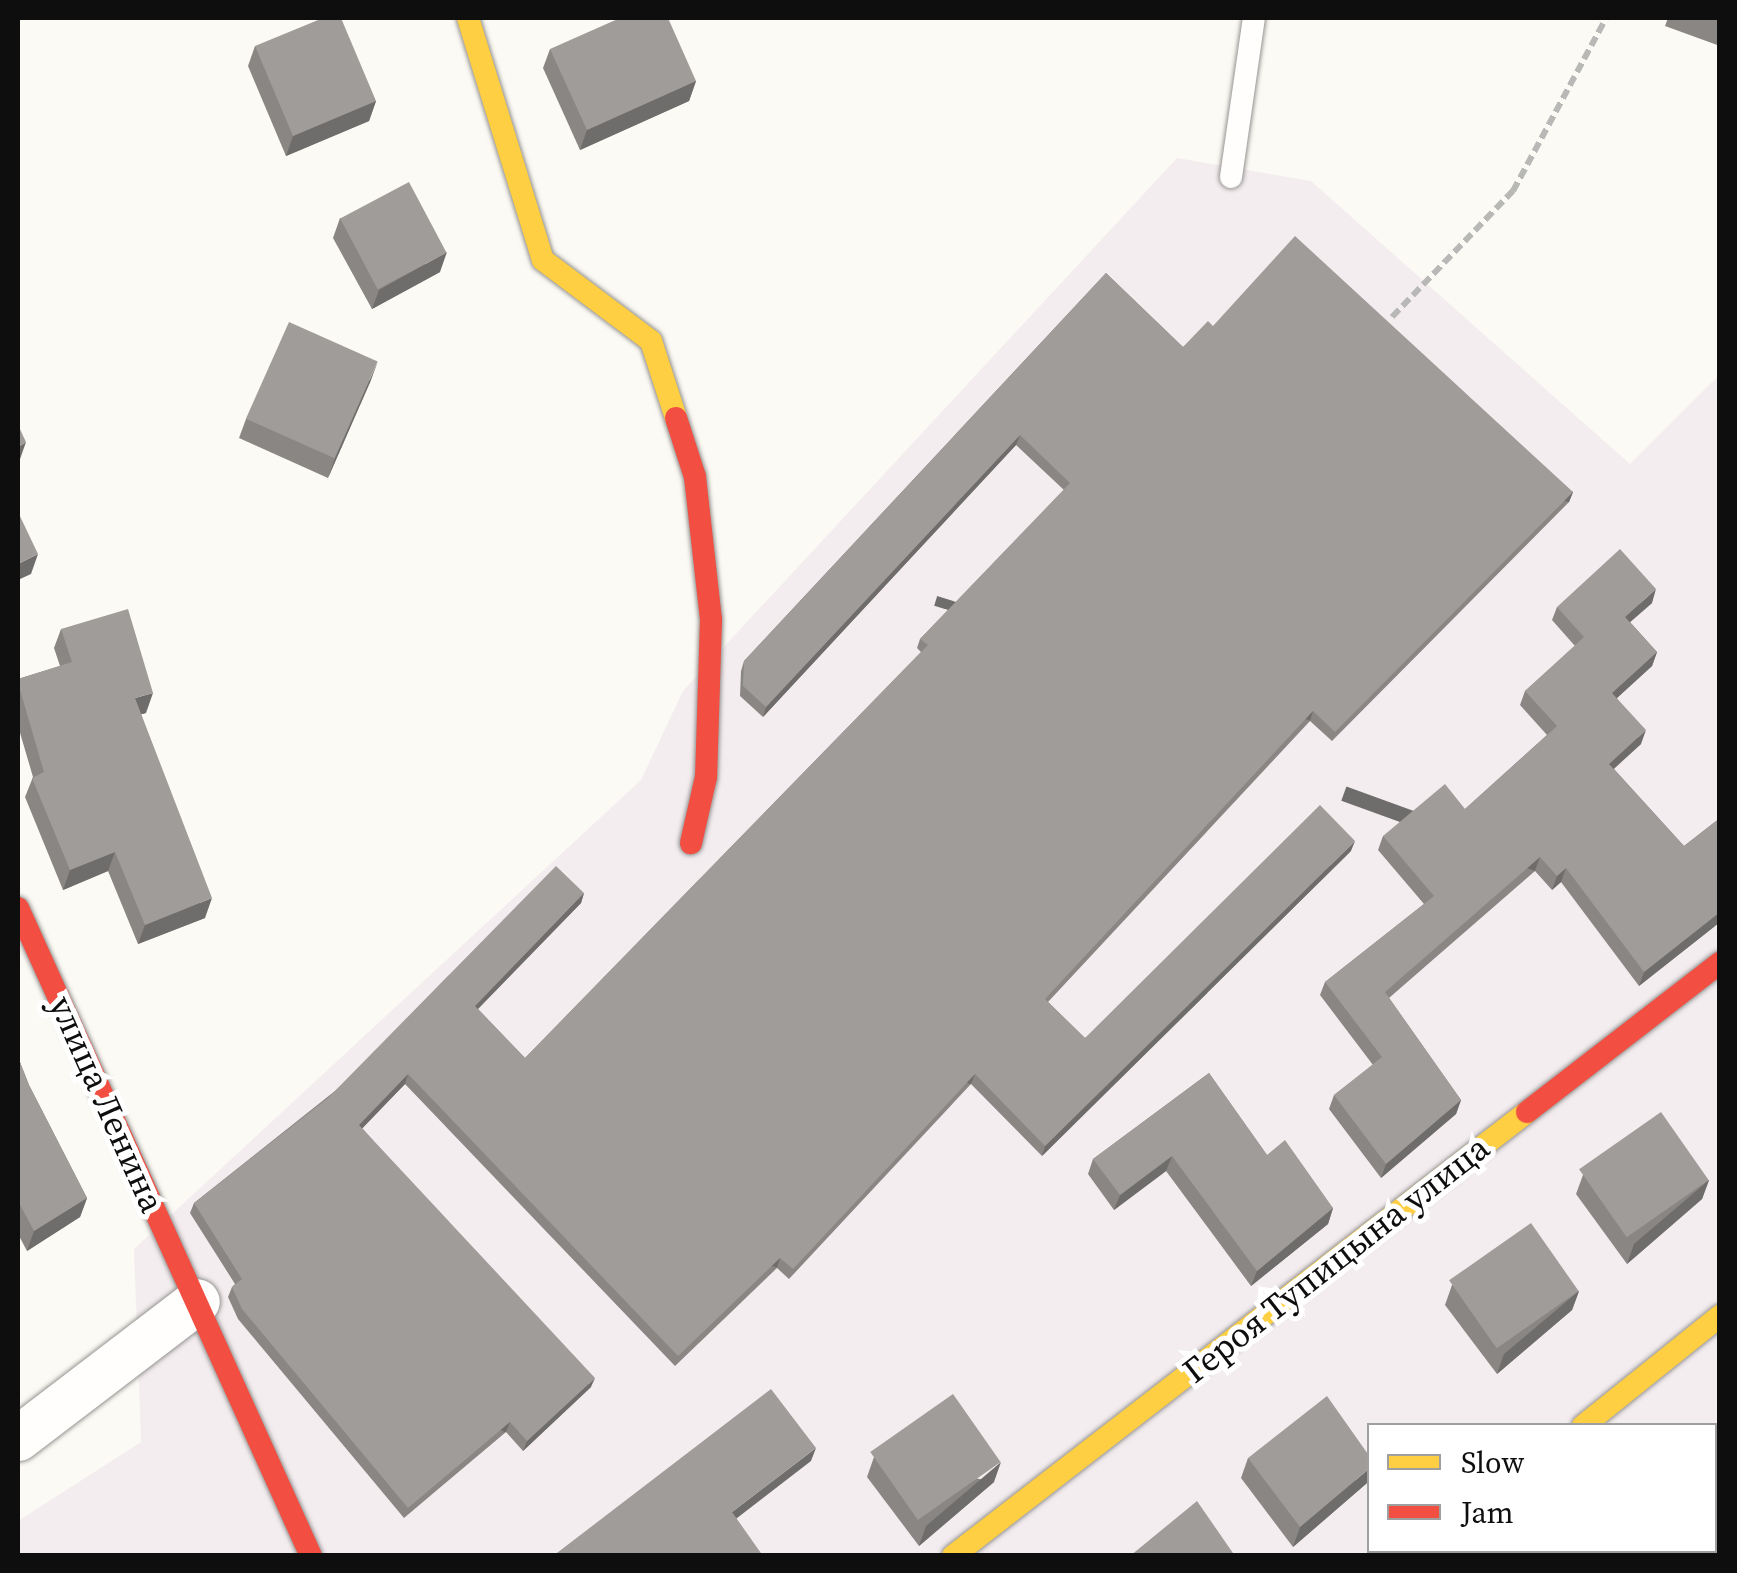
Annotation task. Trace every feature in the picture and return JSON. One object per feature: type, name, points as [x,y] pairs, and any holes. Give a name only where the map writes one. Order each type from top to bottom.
[{"type":"street","points":[[468,18],[543,260],[650,341],[695,478],[711,620],[706,778],[691,843]]},
{"type":"street","name":"улица Ленина","points":[[18,908],[196,1302],[297,1548]]},
{"type":"street","name":"Героя Тупицына улица","points":[[953,1556],[1720,963]]},
{"type":"street","points":[[18,1438],[196,1302]]},
{"type":"street","points":[[1587,1423],[1720,1316]]},
{"type":"lane","points":[[1232,177],[1254,18]]},
{"type":"path","points":[[1392,317],[1513,191],[1606,18]]},
{"type":"shaded area","points":[[1177,158],[1311,181],[1630,464],[1719,375],[1719,1555],[18,1556],[18,1521],[141,1442],[134,1249],[641,780],[683,691]]},
{"type":"building","points":[[323,18],[341,18],[376,101],[293,136],[255,46]]},
{"type":"building","points":[[620,18],[668,18],[696,81],[587,130],[550,49]]},
{"type":"building","points":[[409,182],[447,253],[378,289],[340,219]]},
{"type":"building","points":[[1295,236],[1573,492],[1335,732],[1313,711],[1045,999],[1085,1038],[1320,805],[1355,841],[1045,1146],[975,1074],[793,1269],[780,1258],[678,1356],[408,1074],[359,1125],[595,1378],[527,1441],[510,1422],[408,1508],[242,1309],[232,1287],[242,1279],[194,1203],[328,1098],[556,866],[584,893],[475,1006],[525,1058],[928,645],[920,639],[1070,483],[1020,435],[766,707],[743,686],[744,661],[1106,273],[1183,347],[1208,321],[1213,326]]},
{"type":"building","points":[[289,322],[378,361],[334,458],[246,419]]},
{"type":"building","points":[[18,425],[26,442],[18,447]]},
{"type":"building","points":[[18,512],[38,554],[18,564]]},
{"type":"building","points":[[1620,549],[1656,589],[1625,617],[1657,652],[1612,693],[1646,730],[1609,764],[1684,846],[1720,818],[1720,912],[1644,972],[1566,868],[1557,876],[1540,857],[1385,992],[1461,1100],[1386,1164],[1334,1095],[1382,1057],[1325,982],[1434,896],[1383,836],[1445,784],[1465,809],[1557,726],[1525,691],[1584,637],[1557,607]]},
{"type":"building","points":[[128,609],[153,693],[135,698],[212,898],[145,925],[115,852],[70,870],[32,778],[44,772],[18,683],[18,679],[72,662],[61,629]]},
{"type":"building","points":[[18,1057],[87,1198],[34,1231],[18,1201]]},
{"type":"building","points":[[1209,1073],[1267,1155],[1285,1140],[1333,1208],[1257,1271],[1172,1156],[1120,1195],[1093,1159]]},
{"type":"building","points":[[1661,1112],[1709,1180],[1627,1237],[1579,1169]]},
{"type":"building","points":[[1531,1223],[1579,1291],[1497,1348],[1449,1280]]},
{"type":"building","points":[[771,1389],[816,1448],[732,1512],[763,1556],[553,1556]]},
{"type":"building","points":[[953,1394],[1001,1462],[918,1520],[870,1452]]},
{"type":"building","points":[[1327,1396],[1367,1453],[1367,1471],[1300,1527],[1248,1458]]},
{"type":"building","points":[[1197,1501],[1235,1556],[1130,1556]]},
{"type":"building","points":[[1566,1553],[1650,1553],[1650,1556]]},
{"type":"traffic: slow","points":[[468,18],[543,260],[651,341],[676,418]]},
{"type":"traffic: slow","points":[[953,1556],[1527,1112]]},
{"type":"traffic: slow","points":[[1587,1423],[1720,1316]]},
{"type":"traffic: jam","points":[[676,418],[695,477],[711,620],[706,777],[691,843]]},
{"type":"traffic: jam","points":[[18,908],[311,1556]]},
{"type":"traffic: jam","points":[[1527,1112],[1720,963]]}]
